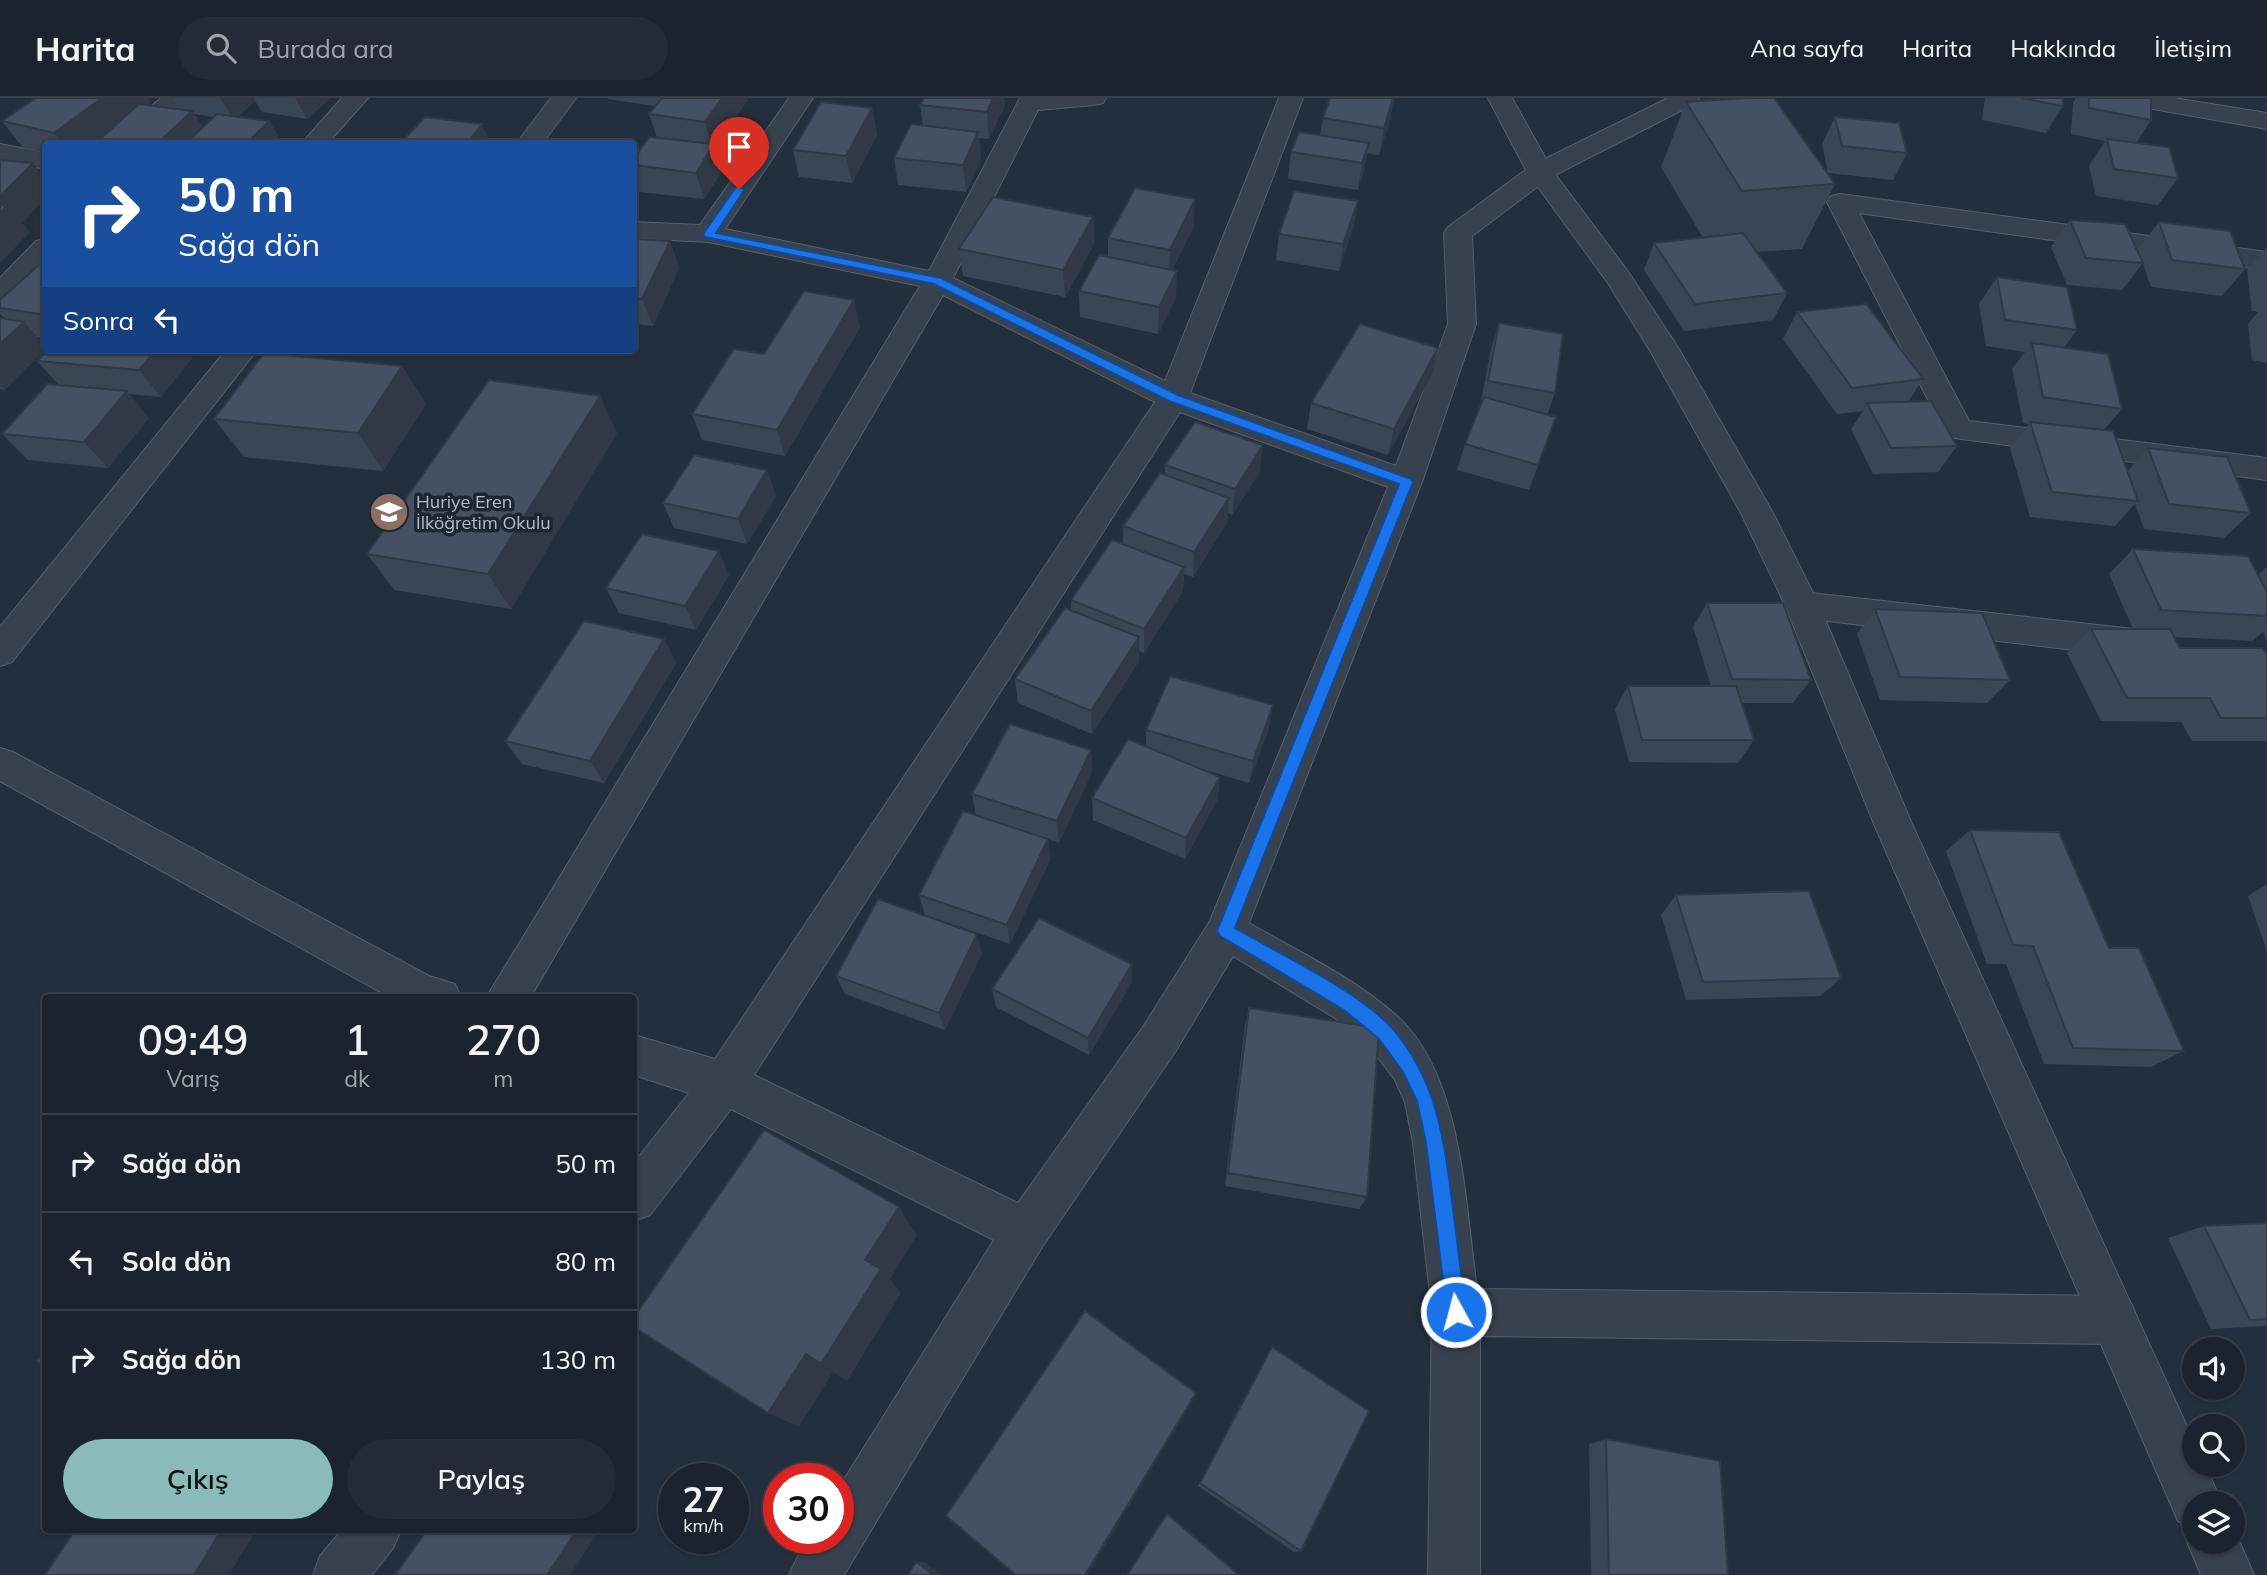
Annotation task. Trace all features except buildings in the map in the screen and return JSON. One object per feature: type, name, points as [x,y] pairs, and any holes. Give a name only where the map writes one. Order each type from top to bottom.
[{"type":"street","points":[[123,140],[176,98]]},
{"type":"street","points":[[317,140],[356,98]]},
{"type":"street","points":[[531,140],[564,98]]},
{"type":"street","points":[[709,234],[801,98]]},
{"type":"street","points":[[509,994],[937,281],[1031,101],[1094,98]]},
{"type":"street","points":[[637,1195],[724,1083],[1173,398],[1292,98]]},
{"type":"street","points":[[1500,98],[1540,172],[1619,279],[1664,349],[1757,513],[1802,605],[1893,824],[2191,1491]]},
{"type":"street","points":[[854,1512],[1026,1231],[1160,1038],[1226,931],[1406,482],[1462,324],[1458,233],[1540,172],[1686,98]]},
{"type":"street","points":[[2130,98],[2267,121]]},
{"type":"street","points":[[2262,98],[2267,108]]},
{"type":"street","points":[[0,152],[42,160]]},
{"type":"street","points":[[2267,261],[1840,202],[1958,430],[2267,469]]},
{"type":"street","points":[[637,230],[709,234],[937,281],[1173,398],[1406,482]]},
{"type":"street","points":[[0,295],[42,251]]},
{"type":"street","points":[[0,652],[239,354]]},
{"type":"street","points":[[1802,605],[2171,648]]},
{"type":"street","points":[[0,763],[408,985],[430,994]]},
{"type":"street","points":[[1226,931],[1350,1004],[1385,1033],[1410,1066],[1426,1100],[1435,1143],[1456,1312],[1454,1575]]},
{"type":"street","points":[[637,1056],[724,1083],[1026,1231]]},
{"type":"street","points":[[1456,1312],[2114,1320]]},
{"type":"street","points":[[340,1575],[373,1533]]},
{"type":"street","points":[[815,1575],[828,1554]]},
{"type":"street","points":[[2218,1554],[2228,1575]]},
{"type":"place","name":"Huriye Eren İlköğretim Okulu","points":[[389,512]]},
{"type":"route","points":[[739,189],[709,234],[937,281],[1173,398],[1406,482],[1226,931],[1350,1004],[1385,1033],[1410,1066],[1426,1100],[1435,1143],[1456,1312]]}]
